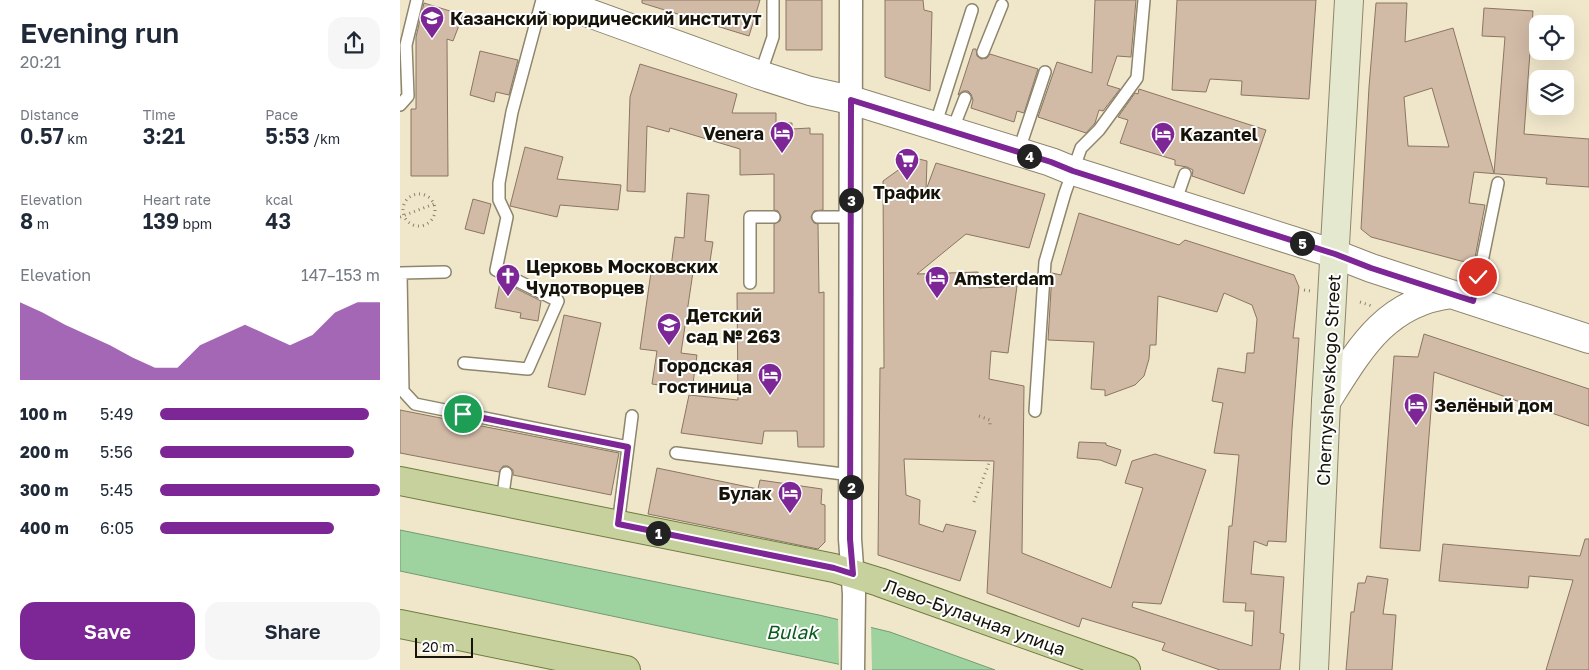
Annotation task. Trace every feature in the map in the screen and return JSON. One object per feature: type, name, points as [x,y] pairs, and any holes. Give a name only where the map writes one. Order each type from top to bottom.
[{"type":"main road","name":"Chernyshevskogo Street","points":[[1314,670],[1326,402],[1349,0]]},
{"type":"main road","name":"Лево-Булачная улица","points":[[400,481],[834,568],[853,584],[879,582],[1126,670]]},
{"type":"main road","points":[[400,624],[626,670]]},
{"type":"street","points":[[851,0],[850,539],[853,584],[853,670]]},
{"type":"street","points":[[558,1],[760,75],[810,91],[851,100],[1051,162],[1073,171],[1335,254],[1371,268],[1589,339]]},
{"type":"street","points":[[1326,402],[1355,357],[1393,315],[1417,301],[1433,296],[1462,298]]},
{"type":"lane","points":[[400,105],[408,96],[406,45],[417,0]]},
{"type":"lane","points":[[760,75],[773,37],[773,0]]},
{"type":"lane","points":[[1035,411],[1045,262],[1081,148],[1099,130],[1137,78],[1144,0]]},
{"type":"lane","points":[[464,364],[528,369],[558,301],[496,270],[507,217],[499,200],[499,183],[512,112],[558,1]]},
{"type":"lane","points":[[984,52],[1002,5]]},
{"type":"lane","points":[[943,129],[972,10]]},
{"type":"lane","points":[[1018,153],[1045,72]]},
{"type":"lane","points":[[943,129],[965,98]]},
{"type":"lane","points":[[1175,203],[1185,174]]},
{"type":"lane","points":[[1462,298],[1498,183]]},
{"type":"lane","points":[[750,283],[750,217],[774,217]]},
{"type":"lane","points":[[818,217],[851,217]]},
{"type":"lane","points":[[445,272],[401,273],[403,391],[415,404],[511,428],[628,447]]},
{"type":"lane","points":[[618,524],[632,416]]},
{"type":"lane","points":[[676,453],[851,475]]},
{"type":"lane","points":[[502,501],[506,473]]},
{"type":"path","points":[[402,216],[404,204],[413,195],[425,196],[434,204]]},
{"type":"path","points":[[402,216],[412,224],[424,225],[433,216],[434,204]]},
{"type":"path","points":[[402,216],[434,204]]},
{"type":"path","points":[[979,416],[990,420],[990,426]]},
{"type":"path","points":[[974,502],[988,466],[988,460]]},
{"type":"water","name":"Bulak","points":[[400,530],[819,615],[890,632],[995,670],[866,670],[400,571]]},
{"type":"pier","points":[[838,617],[871,625],[872,670],[855,670],[839,666]]},
{"type":"building","points":[[642,0],[760,0],[749,36],[642,3]]},
{"type":"building","points":[[786,0],[822,0],[822,50],[786,50]]},
{"type":"building","points":[[885,0],[923,0],[924,10],[932,12],[930,91],[885,77]]},
{"type":"building","points":[[1095,0],[1136,0],[1131,57],[1117,56],[1107,85],[1120,89],[1103,111],[1099,110],[1095,123],[1086,133],[1038,117],[1057,62],[1092,73]]},
{"type":"building","points":[[1177,0],[1316,0],[1309,99],[1241,95],[1242,81],[1210,79],[1206,92],[1172,90]]},
{"type":"building","points":[[424,3],[463,15],[453,41],[447,39],[448,176],[411,176],[411,109],[416,109],[416,37]]},
{"type":"building","points":[[1376,3],[1407,3],[1405,42],[1453,28],[1494,173],[1505,37],[1482,36],[1484,8],[1533,11],[1533,15],[1529,15],[1529,60],[1524,134],[1589,139],[1589,187],[1546,184],[1547,178],[1474,172],[1469,203],[1485,205],[1474,263],[1371,237],[1361,229]],"holes":[[[1432,88],[1449,147],[1408,146],[1404,97]]]},
{"type":"building","points":[[973,49],[976,49],[977,56],[981,59],[987,58],[990,54],[1038,69],[1024,113],[1017,111],[1014,122],[971,108],[973,100],[968,91],[963,91],[958,95]]},
{"type":"building","points":[[480,51],[518,60],[509,95],[496,92],[494,102],[470,95]]},
{"type":"building","points":[[640,64],[737,94],[732,113],[776,113],[776,123],[792,123],[792,129],[810,128],[810,134],[823,134],[823,210],[814,211],[811,217],[814,223],[818,224],[819,293],[824,292],[824,447],[798,447],[797,431],[764,431],[762,444],[681,433],[689,395],[738,400],[737,293],[774,293],[774,224],[780,221],[781,217],[778,211],[774,210],[774,174],[740,175],[740,149],[670,128],[669,132],[647,126],[645,192],[627,191],[630,97]]},
{"type":"building","points":[[1139,89],[1266,130],[1244,194],[1192,176],[1193,170],[1175,165],[1175,160],[1120,143],[1128,120],[1118,117],[1135,93],[1138,94]]},
{"type":"building","points":[[525,147],[563,157],[557,179],[621,185],[618,210],[560,205],[557,217],[510,206]]},
{"type":"building","points":[[915,158],[927,161],[926,190],[936,163],[1045,194],[1029,248],[966,234],[917,274],[978,272],[979,288],[1017,286],[1008,353],[991,351],[989,379],[1024,386],[1022,553],[1111,588],[1143,488],[1125,483],[1132,461],[1155,454],[1206,470],[1161,604],[1133,602],[1132,607],[1252,646],[1254,611],[1245,611],[1246,603],[1223,602],[1229,526],[1232,526],[1239,455],[1214,453],[1223,403],[1212,401],[1218,368],[1245,373],[1247,353],[1254,353],[1257,319],[1252,305],[1224,293],[1217,312],[1158,296],[1156,345],[1150,345],[1149,359],[1144,376],[1135,385],[1105,396],[1105,390],[1091,389],[1094,342],[1048,340],[1052,273],[1061,275],[1079,213],[1179,245],[1185,240],[1294,275],[1299,287],[1293,338],[1299,338],[1286,542],[1268,541],[1267,546],[1254,541],[1251,574],[1284,577],[1280,633],[1284,634],[1280,670],[1220,670],[1162,650],[1165,643],[1082,618],[1079,627],[987,593],[994,461],[904,459],[906,495],[920,500],[919,524],[943,532],[946,524],[976,531],[960,581],[878,555],[880,368],[884,368],[883,181]]},
{"type":"building","points":[[687,193],[709,195],[705,241],[713,242],[708,274],[693,272],[681,353],[697,355],[692,390],[652,384],[657,351],[640,349],[652,265],[671,267],[675,237],[684,238]]},
{"type":"building","points":[[473,199],[491,204],[484,234],[465,229]]},
{"type":"building","points":[[500,282],[541,301],[538,321],[520,318],[521,313],[495,308]]},
{"type":"building","points":[[564,315],[601,323],[585,395],[548,387]]},
{"type":"building","points":[[1424,334],[1589,389],[1589,426],[1434,372],[1420,551],[1380,548],[1394,356],[1418,357]]},
{"type":"building","points":[[400,410],[619,453],[611,495],[513,475],[513,470],[508,466],[503,466],[499,472],[400,453]]},
{"type":"building","points":[[1079,442],[1106,443],[1106,445],[1121,450],[1116,466],[1100,460],[1077,458]]},
{"type":"building","points":[[657,468],[758,489],[760,480],[822,489],[821,504],[825,505],[825,542],[818,549],[648,514]]},
{"type":"building","points":[[1585,539],[1589,539],[1589,670],[1546,670],[1573,580],[1529,576],[1528,588],[1439,581],[1443,544],[1580,556]]},
{"type":"building","points":[[1367,576],[1388,579],[1383,614],[1396,615],[1392,670],[1346,670],[1351,612],[1354,612],[1358,583],[1365,583]]},
{"type":"place","name":"Казанский юридический институт","points":[[432,39]]},
{"type":"place","name":"Venera","points":[[782,154]]},
{"type":"place","name":"Kazantel","points":[[1163,155]]},
{"type":"place","name":"Трафик","points":[[907,181]]},
{"type":"place","name":"Церковь Московских Чудотворцев","points":[[508,297]]},
{"type":"place","name":"Amsterdam","points":[[937,299]]},
{"type":"place","name":"Детский сад № 263","points":[[669,346]]},
{"type":"place","name":"Городская гостиница","points":[[770,396]]},
{"type":"place","name":"Зелёный дом","points":[[1416,426]]},
{"type":"place","name":"Булак","points":[[790,514]]},
{"type":"route","points":[[463,414],[628,447],[618,524],[834,568],[853,574],[850,539],[851,100],[1051,162],[1073,171],[1335,254],[1371,268],[1473,301],[1478,277]]}]
